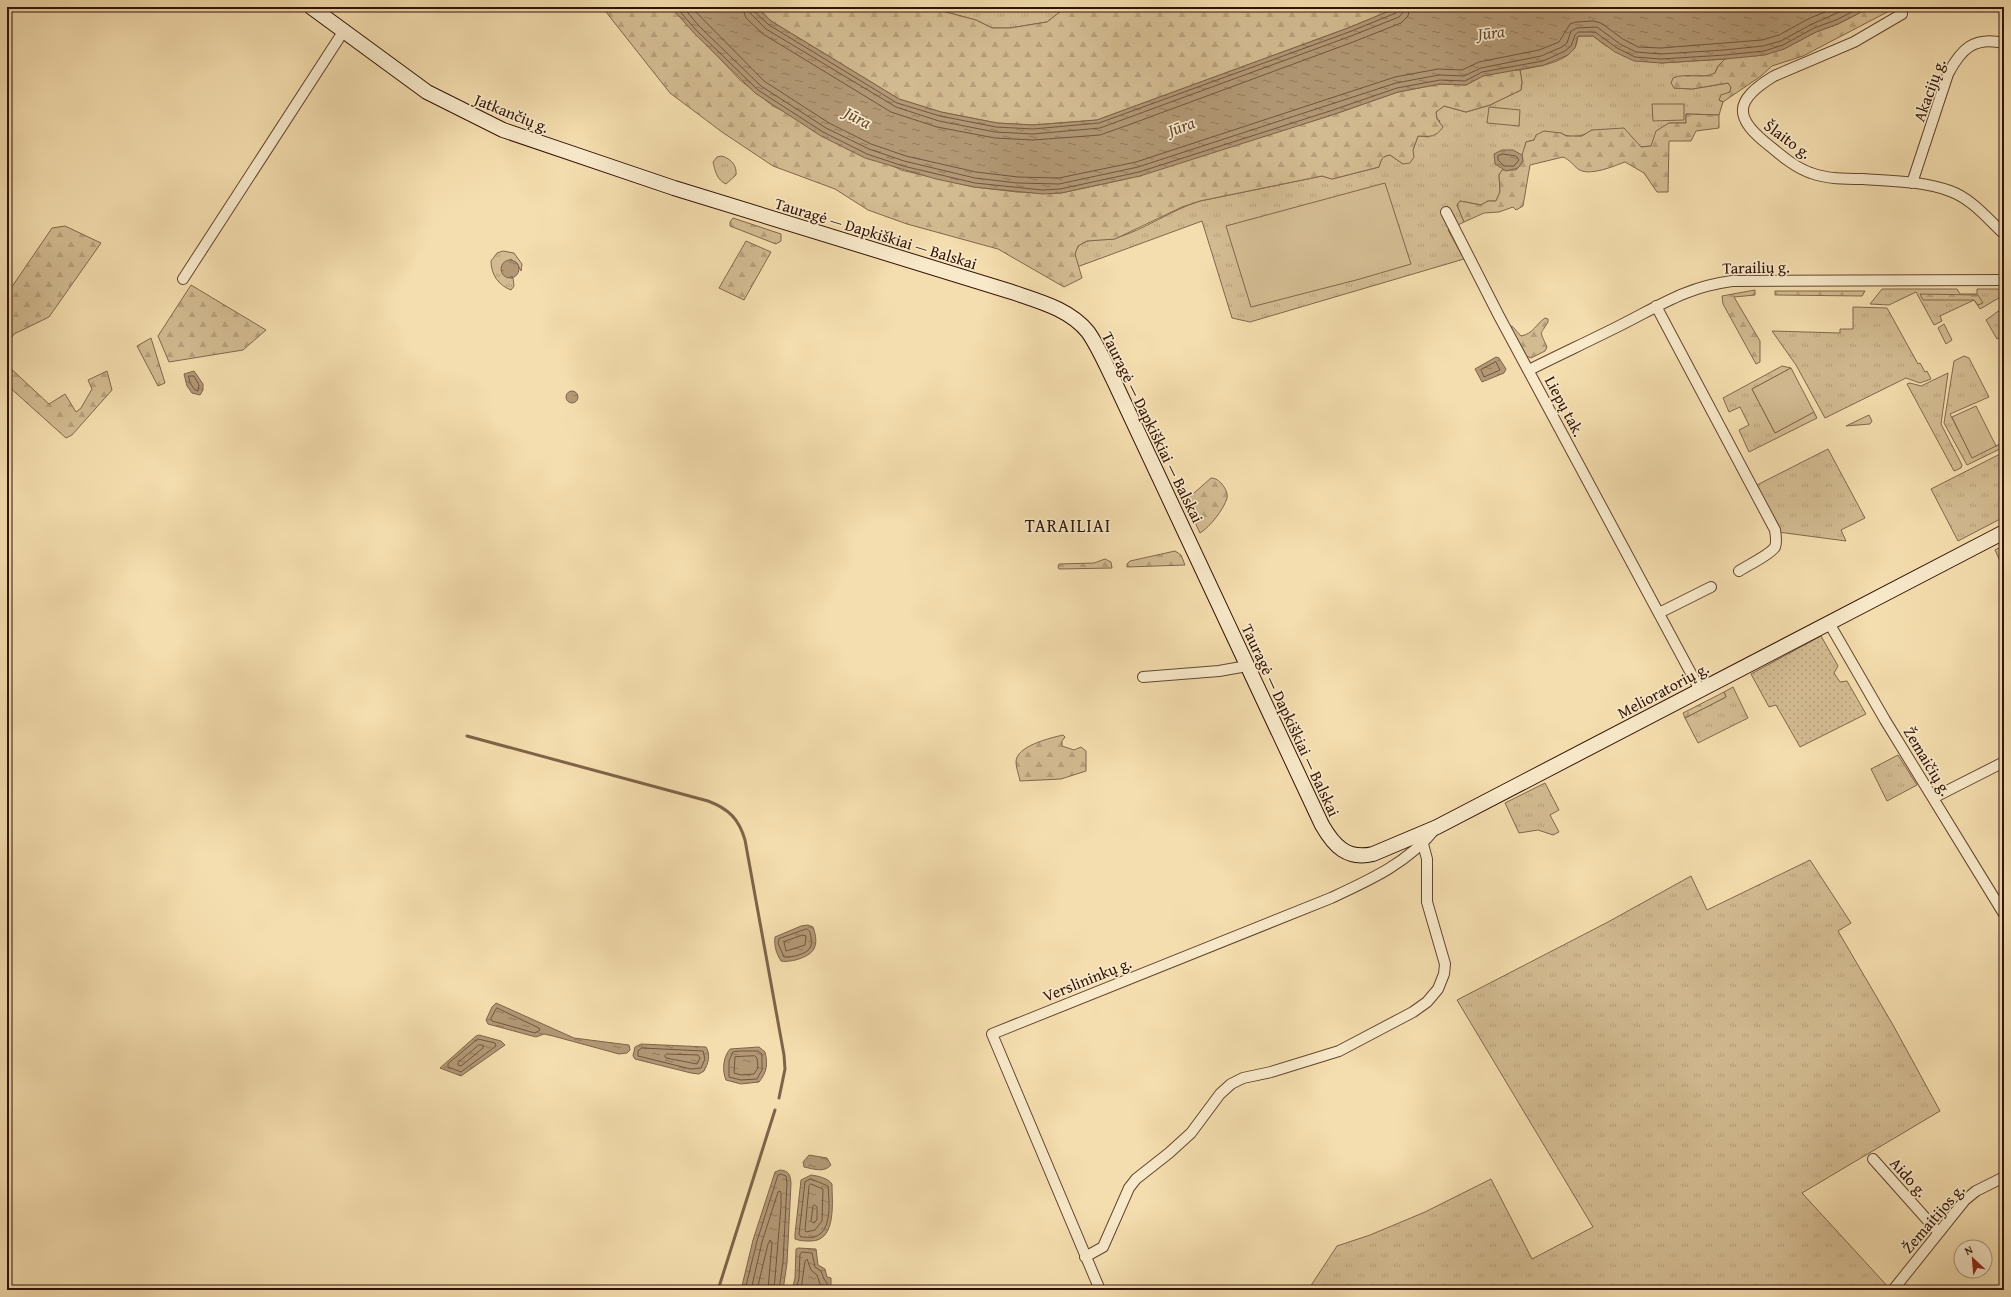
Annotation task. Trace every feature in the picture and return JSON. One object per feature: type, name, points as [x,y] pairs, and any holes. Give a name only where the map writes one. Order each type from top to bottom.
[{"type":"main road","name":"Jatkančių g.","points":[[311,7],[426,92],[502,130],[724,204]]},
{"type":"main road","name":"Tauragė — Dapkiškiai — Balskai","points":[[724,204],[1012,292],[1059,309],[1082,325],[1088,332],[1114,381],[1246,666],[1322,825],[1334,844]]},
{"type":"main road","name":"Melioratorių g.","points":[[1334,844],[1346,854],[1368,856],[1437,827],[2004,532]]},
{"type":"street","name":"Šlaito g.","points":[[1902,14],[1854,42],[1774,76],[1753,91],[1744,102],[1742,112],[1743,120],[1763,141],[1789,161],[1812,173],[1840,178],[1912,183],[1948,190],[1972,202],[2004,234]]},
{"type":"street","points":[[183,280],[343,32]]},
{"type":"street","name":"Akacijų g.","points":[[1912,183],[1948,74],[1957,58],[1963,50],[1982,42],[1993,41],[2004,43]]},
{"type":"street","name":"Liepų tak.","points":[[1446,212],[1700,690]]},
{"type":"street","name":"Tarailių g.","points":[[1529,370],[1656,306],[1697,288],[1732,281],[2004,280]]},
{"type":"street","points":[[1656,306],[1775,530],[1775,546],[1766,554],[1739,570]]},
{"type":"street","points":[[1659,613],[1711,587]]},
{"type":"street","name":"Žemaičių g.","points":[[1829,623],[1933,798],[2001,901],[2004,914]]},
{"type":"street","points":[[1143,677],[1219,671],[1246,666]]},
{"type":"street","points":[[1933,798],[2004,762]]},
{"type":"street","name":"Verslininkų g.","points":[[1100,1290],[992,1034],[1331,898],[1391,868],[1423,844],[1437,827]]},
{"type":"street","points":[[1085,1257],[1103,1247],[1129,1188],[1136,1179],[1169,1153],[1191,1133],[1220,1094],[1231,1084],[1243,1078],[1271,1072],[1339,1051],[1413,1012],[1427,1002],[1438,989],[1444,974],[1445,964],[1427,902],[1427,858],[1423,844]]},
{"type":"street","name":"Aido g.","points":[[1873,1159],[1938,1232]]},
{"type":"street","name":"Žemaitijos g.","points":[[1892,1290],[1965,1200],[1976,1191],[2004,1177]]},
{"type":"green space","points":[[602,7],[671,7],[740,80],[773,106],[901,170],[974,187],[1017,192],[1061,193],[1126,179],[1332,115],[1398,92],[1440,84],[1466,85],[1483,76],[1507,71],[1520,70],[1522,82],[1521,90],[1490,105],[1466,112],[1444,106],[1436,112],[1437,119],[1443,127],[1435,135],[1418,136],[1413,150],[1414,157],[1410,163],[1403,164],[1390,155],[1385,156],[1380,162],[1379,167],[1332,179],[1322,176],[1200,201],[1182,207],[1115,239],[1087,241],[1078,246],[1075,254],[1082,278],[1064,287],[998,249],[907,224],[868,210],[835,189],[773,166],[722,132],[670,93]]},
{"type":"green space","points":[[756,7],[927,7],[976,20],[992,28],[1010,28],[1047,22],[1066,7],[1232,7],[1245,12],[1254,7],[1399,7],[1348,28],[1097,120],[1033,125],[997,123],[941,112],[899,99],[771,21]]},
{"type":"green space","points":[[927,7],[1066,7],[1047,22],[1010,28],[992,28],[976,20]]},
{"type":"green space","points":[[1871,7],[1897,7],[1803,56],[1772,66],[1761,76],[1723,102],[1719,100],[1721,95],[1730,92],[1731,87],[1728,83],[1692,89],[1674,88],[1671,83],[1673,78],[1678,76],[1705,76],[1715,73],[1718,66],[1725,59],[1784,49],[1816,32],[1838,24]]},
{"type":"green space","points":[[1578,36],[1593,36],[1606,46],[1661,63],[1725,59],[1718,66],[1715,73],[1710,76],[1692,76],[1674,88],[1692,89],[1728,83],[1731,87],[1730,92],[1719,100],[1723,102],[1719,115],[1686,114],[1686,123],[1669,123],[1651,146],[1641,147],[1592,130],[1585,134],[1572,137],[1561,133],[1526,142],[1523,161],[1499,174],[1500,192],[1496,201],[1488,201],[1481,205],[1460,201],[1457,205],[1464,222],[1448,230],[1464,259],[1250,322],[1232,318],[1202,221],[1077,267],[1075,257],[1076,249],[1082,244],[1091,240],[1112,239],[1127,234],[1179,209],[1200,201],[1322,176],[1332,179],[1379,167],[1382,159],[1385,156],[1390,155],[1403,164],[1413,150],[1418,136],[1429,137],[1440,121],[1437,119],[1436,112],[1444,106],[1466,112],[1490,105],[1521,90],[1522,82],[1520,70],[1550,64],[1564,58],[1575,47]]},
{"type":"green space","points":[[1652,104],[1684,104],[1684,120],[1653,121]]},
{"type":"green space","points":[[1489,107],[1520,110],[1519,126],[1487,123]]},
{"type":"green space","points":[[1686,114],[1719,115],[1719,128],[1696,131],[1691,141],[1669,141],[1668,192],[1657,192],[1644,173],[1625,162],[1602,170],[1588,172],[1578,169],[1570,161],[1563,157],[1530,165],[1523,206],[1516,210],[1513,207],[1499,212],[1484,213],[1464,222],[1457,205],[1460,201],[1481,205],[1488,201],[1496,201],[1500,192],[1499,175],[1502,170],[1516,170],[1523,161],[1522,155],[1526,142],[1534,140],[1536,135],[1544,131],[1561,133],[1566,136],[1582,136],[1592,130],[1624,128],[1641,147],[1651,146],[1656,131],[1669,123],[1686,123]]},
{"type":"green space","points":[[722,156],[733,163],[736,168],[736,175],[726,184],[718,178],[713,162],[717,157]]},
{"type":"green space","points":[[1385,183],[1411,264],[1360,279],[1251,307],[1226,226]]},
{"type":"green space","points":[[733,218],[781,234],[781,241],[776,244],[730,226],[730,222]]},
{"type":"green space","points":[[65,226],[101,243],[49,317],[14,334],[7,345],[7,294],[52,228]]},
{"type":"green space","points":[[746,241],[771,252],[744,300],[719,288]]},
{"type":"green space","points":[[503,251],[514,253],[522,264],[521,271],[517,263],[510,259],[506,277],[513,278],[514,286],[511,290],[499,282],[494,275],[491,266],[491,261],[497,253]]},
{"type":"green space","points":[[191,285],[266,330],[243,350],[169,362],[158,336]]},
{"type":"green space","points":[[1882,289],[1957,289],[1960,294],[1977,294],[1977,289],[2004,289],[2004,295],[1980,309],[1974,300],[1940,316],[1942,321],[1934,325],[1916,292],[1889,305],[1870,304]]},
{"type":"green space","points":[[1755,290],[1755,295],[1734,297],[1760,341],[1760,362],[1756,364],[1723,304],[1722,296]]},
{"type":"green space","points":[[1775,291],[1865,291],[1862,296],[1775,295]]},
{"type":"green space","points":[[1920,294],[1978,295],[1983,303],[1978,305],[1974,300],[1923,300]]},
{"type":"green space","points":[[1853,307],[1887,308],[1918,364],[1920,363],[1925,372],[1927,371],[1931,379],[1920,383],[1906,378],[1825,418],[1796,365],[1772,331],[1840,333],[1840,329],[1853,329]]},
{"type":"green space","points":[[2004,307],[2004,335],[1997,339],[1986,320]]},
{"type":"green space","points":[[1545,318],[1548,319],[1548,322],[1542,333],[1547,347],[1545,351],[1531,358],[1526,356],[1509,327],[1512,326],[1521,336],[1525,335]]},
{"type":"green space","points":[[1944,324],[1952,340],[1946,344],[1938,328]]},
{"type":"green space","points":[[151,338],[165,383],[158,386],[137,346]]},
{"type":"green space","points":[[1964,356],[1969,358],[1989,397],[1950,414],[1972,457],[2004,442],[2004,447],[1967,465],[1944,423],[1954,361]]},
{"type":"green space","points":[[7,365],[49,404],[65,394],[76,412],[81,408],[92,389],[88,380],[107,371],[112,390],[72,435],[66,438],[7,385]]},
{"type":"green space","points":[[1782,366],[1791,368],[1752,389],[1775,433],[1814,412],[1817,418],[1749,452],[1739,430],[1749,425],[1740,407],[1729,412],[1723,398]]},
{"type":"green space","points":[[1791,368],[1814,412],[1775,433],[1752,389]]},
{"type":"green space","points":[[1948,373],[1941,424],[1962,465],[1961,468],[1954,471],[1907,384],[1910,383],[1921,386]]},
{"type":"green space","points":[[1976,406],[1996,446],[1972,458],[1952,417]]},
{"type":"green space","points":[[1869,415],[1872,421],[1870,424],[1846,426]]},
{"type":"green space","points":[[1828,449],[1865,518],[1841,530],[1846,541],[1778,532],[1755,486]]},
{"type":"green space","points":[[2004,452],[2004,517],[1958,541],[1931,489]]},
{"type":"green space","points":[[1211,478],[1216,479],[1222,484],[1227,492],[1227,498],[1216,517],[1208,527],[1200,533],[1185,501]]},
{"type":"green space","points":[[2004,545],[2004,570],[1995,550]]},
{"type":"green space","points":[[1175,551],[1181,555],[1185,565],[1127,567],[1127,564],[1130,561]]},
{"type":"green space","points":[[1105,559],[1111,562],[1112,568],[1059,569],[1058,567],[1059,564],[1094,563]]},
{"type":"green space","points":[[1821,636],[1838,666],[1834,673],[1840,682],[1847,681],[1866,714],[1800,747],[1776,705],[1769,707],[1751,674]]},
{"type":"green space","points":[[1733,687],[1748,718],[1698,743],[1685,718],[1726,697],[1724,692]]},
{"type":"green space","points":[[1724,692],[1726,697],[1685,718],[1683,713]]},
{"type":"green space","points":[[1063,735],[1065,737],[1062,741],[1062,746],[1074,750],[1081,747],[1086,751],[1086,771],[1061,779],[1020,781],[1016,767],[1017,756],[1027,747],[1050,738]]},
{"type":"green space","points":[[1898,755],[1917,785],[1887,801],[1871,769]]},
{"type":"green space","points":[[1545,783],[1559,810],[1550,815],[1559,832],[1553,835],[1538,830],[1519,833],[1505,803]]},
{"type":"green space","points":[[1810,860],[1851,923],[1838,931],[1893,1025],[1940,1111],[1802,1193],[1891,1290],[1308,1290],[1337,1246],[1370,1235],[1425,1212],[1491,1179],[1532,1259],[1593,1227],[1457,1000],[1608,922],[1691,876],[1707,910]]},
{"type":"water","name":"Jūra","points":[[671,7],[756,7],[771,21],[899,99],[941,112],[997,123],[1033,125],[1097,120],[1348,28],[1399,7],[1871,7],[1838,24],[1816,32],[1784,49],[1765,55],[1725,59],[1661,63],[1634,61],[1615,52],[1593,36],[1578,36],[1575,48],[1568,55],[1544,65],[1483,76],[1466,85],[1440,84],[1398,92],[1332,115],[1140,176],[1061,193],[1043,194],[974,187],[936,179],[865,158],[821,136],[755,93],[693,32]]},
{"type":"water","points":[[1502,150],[1513,150],[1522,155],[1523,161],[1518,168],[1506,171],[1495,164],[1494,154]]},
{"type":"water","points":[[506,260],[514,260],[519,265],[517,276],[514,278],[506,278],[501,273],[501,265]]},
{"type":"water","points":[[1496,357],[1499,358],[1506,369],[1504,373],[1482,382],[1475,369]]},
{"type":"water","points":[[194,371],[203,384],[203,390],[200,395],[192,393],[187,386],[184,374]]},
{"type":"water","points":[[570,391],[574,391],[578,397],[574,403],[570,403],[566,399],[566,395]]},
{"type":"water","points":[[808,925],[813,927],[816,939],[816,944],[813,950],[801,958],[790,961],[781,961],[776,949],[775,937],[801,926]]},
{"type":"water","points":[[496,1003],[574,1038],[629,1045],[630,1050],[627,1053],[619,1054],[553,1036],[544,1034],[536,1037],[488,1024],[486,1020],[492,1007]]},
{"type":"water","points":[[479,1035],[501,1041],[505,1045],[461,1076],[440,1068],[476,1036]]},
{"type":"water","points":[[641,1044],[706,1047],[709,1056],[708,1062],[704,1071],[699,1074],[635,1059],[633,1056],[635,1047]]},
{"type":"water","points":[[759,1047],[765,1052],[767,1064],[764,1075],[759,1082],[741,1084],[726,1080],[724,1064],[730,1049]]},
{"type":"water","points":[[809,1155],[827,1158],[831,1165],[822,1170],[804,1167],[803,1162]]},
{"type":"water","points":[[780,1170],[785,1171],[788,1174],[791,1183],[787,1263],[783,1290],[741,1290],[753,1240],[775,1172]]},
{"type":"water","points":[[811,1175],[825,1179],[832,1184],[831,1219],[825,1234],[819,1239],[801,1241],[795,1239],[795,1234],[801,1180]]},
{"type":"water","points":[[796,1249],[816,1249],[818,1265],[825,1269],[827,1277],[831,1278],[831,1290],[792,1290],[795,1278]]},
{"type":"waterway","points":[[467,736],[708,801],[727,811],[732,816],[740,826],[745,840],[784,1055],[785,1069],[779,1098]]},
{"type":"waterway","points":[[718,1290],[775,1110]]},
{"type":"district","name":"TARAILIAI","points":[[1068,525]]}]
